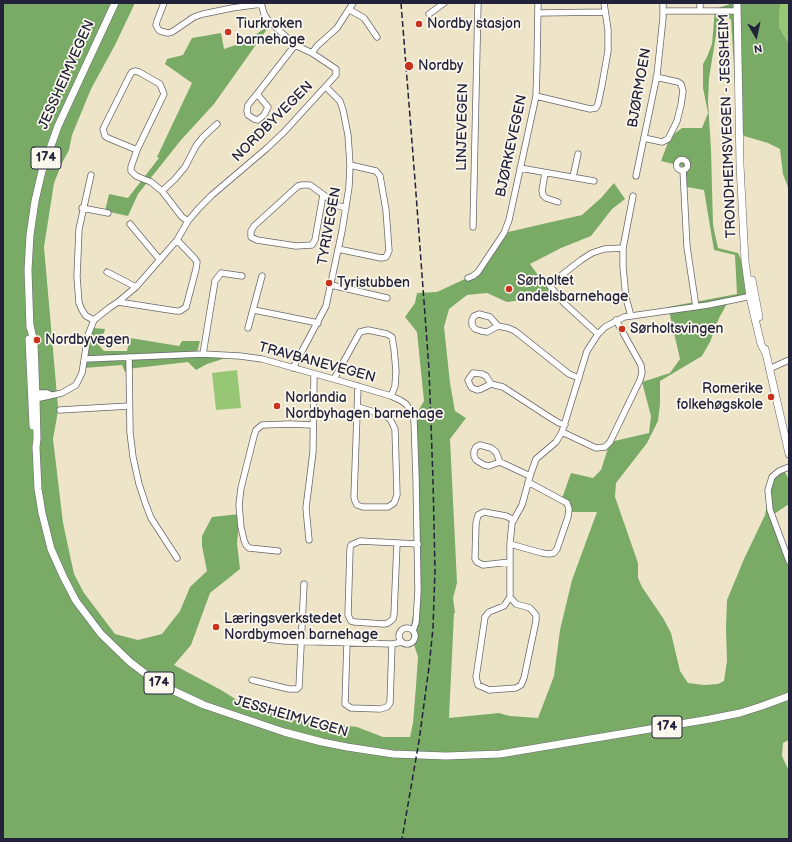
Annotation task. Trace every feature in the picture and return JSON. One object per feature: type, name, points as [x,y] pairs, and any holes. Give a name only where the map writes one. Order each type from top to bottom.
[{"type":"main road","name":"JESSHEIMVEGEN","points":[[114,3],[50,144],[35,201],[30,235],[28,270],[30,325],[29,345],[34,395],[37,439],[36,447],[40,501],[46,532],[64,578],[76,601],[101,634],[130,662],[155,681],[174,692],[204,705],[278,730],[322,742],[393,754],[446,756],[500,754],[740,713],[789,696]]},
{"type":"main road","name":"TRONDHEIMSVEGEN - JESSHEIM","points":[[737,7],[740,180],[745,248],[752,296],[765,343],[765,352],[789,454]]},
{"type":"street","points":[[164,3],[156,25],[160,32],[168,33],[172,32],[194,17],[209,12],[232,5],[261,4],[264,14],[268,20],[295,45],[312,53],[317,46],[337,28],[350,10],[353,3]]},
{"type":"street","points":[[429,14],[444,3]]},
{"type":"street","name":"LINJEVEGEN","points":[[473,227],[478,3]]},
{"type":"street","name":"BJØRKEVEGEN","points":[[468,278],[476,274],[506,228],[509,220],[536,96],[538,3]]},
{"type":"street","points":[[536,96],[590,110],[596,108],[608,51],[608,30],[604,3]]},
{"type":"street","name":"BJØRMOEN","points":[[636,176],[656,77],[664,11],[663,3]]},
{"type":"street","points":[[700,3],[700,10]]},
{"type":"street","points":[[664,11],[737,7]]},
{"type":"street","points":[[350,10],[364,18],[377,37]]},
{"type":"street","points":[[538,13],[605,12]]},
{"type":"street","points":[[257,94],[268,107],[264,115],[258,120],[251,117],[247,110],[248,105],[295,45]]},
{"type":"street","name":"NORDBYVEGEN","points":[[94,320],[136,287],[177,240],[188,221],[212,195],[270,145],[336,74],[337,72],[334,67],[312,53]]},
{"type":"street","points":[[137,150],[108,138],[105,136],[103,129],[130,75],[135,71],[160,84],[164,94],[137,150],[131,171],[136,176],[151,182],[162,191],[182,217],[188,221]]},
{"type":"street","points":[[644,138],[658,142],[666,141],[674,128],[683,91],[681,84],[678,82],[656,77]]},
{"type":"street","name":"TYRIVEGEN","points":[[293,368],[326,306],[349,187],[350,165],[346,125],[342,106],[336,95],[326,86]]},
{"type":"street","points":[[162,191],[185,167],[196,146],[217,124]]},
{"type":"street","points":[[573,177],[578,154]]},
{"type":"street","points":[[338,249],[381,258],[386,257],[389,251],[386,202],[380,176],[376,171],[350,165]]},
{"type":"street","points":[[520,168],[594,181]]},
{"type":"street","points":[[683,170],[686,247],[696,307]]},
{"type":"street","points":[[546,172],[542,191],[543,195],[546,198],[558,202]]},
{"type":"street","points":[[34,395],[44,397],[66,392],[76,385],[80,378],[85,359],[88,335],[94,320],[86,316],[82,310],[78,294],[77,256],[82,208],[90,175]]},
{"type":"street","points":[[323,195],[315,240],[312,245],[296,246],[257,240],[252,237],[251,231],[254,226],[298,186],[306,184],[310,185],[339,206],[346,208]]},
{"type":"street","points":[[631,316],[623,278],[623,248],[633,196]]},
{"type":"street","points":[[82,208],[108,213]]},
{"type":"street","points":[[130,224],[160,260]]},
{"type":"street","points":[[118,302],[176,311],[186,308],[197,262],[195,258],[177,240]]},
{"type":"street","points":[[598,334],[565,304],[549,285],[592,253],[604,249],[623,248]]},
{"type":"street","points":[[107,272],[136,287]]},
{"type":"street","points":[[203,354],[215,281],[221,273],[242,276]]},
{"type":"street","points":[[248,328],[262,276]]},
{"type":"street","points":[[331,285],[387,298]]},
{"type":"street","points":[[510,597],[516,604],[530,608],[536,616],[524,678],[521,685],[516,688],[488,690],[478,685],[476,677],[484,619],[489,612],[504,606],[510,597],[511,529],[522,505],[536,459],[556,442],[562,432],[587,352],[598,334],[616,320],[631,316],[696,307],[752,296]]},
{"type":"street","points":[[254,310],[318,323]]},
{"type":"street","points":[[562,432],[596,448],[605,447],[610,442],[640,380],[642,374],[641,365],[616,320]]},
{"type":"street","points":[[498,326],[508,328],[515,332],[569,374],[579,378]]},
{"type":"street","points":[[334,379],[360,332],[368,330],[387,334],[392,337],[396,371],[395,386],[392,396]]},
{"type":"street","name":"TRAVBANEVEGEN","points":[[85,359],[203,354],[226,354],[249,357],[392,396],[406,404],[414,420],[418,544],[418,591],[416,622],[413,631]]},
{"type":"street","points":[[129,357],[130,432],[133,457],[142,496],[151,518],[177,558]]},
{"type":"street","points":[[769,369],[789,360]]},
{"type":"street","points":[[308,540],[306,508],[312,457],[314,374]]},
{"type":"street","points":[[491,384],[503,387],[564,425]]},
{"type":"street","points":[[358,386],[354,497],[357,505],[363,507],[384,508],[394,503],[397,495],[395,429],[390,419],[384,415],[358,407]]},
{"type":"street","points":[[60,410],[129,406]]},
{"type":"street","points":[[278,551],[249,548],[246,545],[240,527],[239,504],[241,488],[254,436],[256,430],[262,426],[290,424],[312,425]]},
{"type":"street","points":[[500,462],[489,466],[476,460],[474,451],[476,447],[480,445],[491,448],[496,452],[500,462],[530,476]]},
{"type":"street","points":[[789,467],[779,471],[772,477],[768,490],[770,510],[789,561]]},
{"type":"street","points":[[510,544],[542,553],[554,553],[558,549],[568,517],[569,509],[567,503],[528,482]]},
{"type":"street","points":[[510,562],[483,565],[477,562],[476,523],[478,515],[484,512],[506,516],[514,520]]},
{"type":"street","points":[[396,543],[394,615],[391,621],[384,624],[351,621],[348,615],[350,549],[354,542],[360,541],[418,544]]},
{"type":"street","points":[[252,680],[289,689],[297,689],[299,687],[304,584]]},
{"type":"street","points":[[251,634],[267,639],[392,644],[402,642],[407,644],[412,642],[415,637],[413,631],[407,628],[401,632],[400,635],[402,642]]},
{"type":"street","points":[[347,642],[345,704],[351,708],[380,709],[386,707],[390,702],[392,644]]},
{"type":"green space","points":[[3,3],[135,3],[115,45],[91,89],[72,135],[69,150],[54,183],[44,247],[58,407],[60,410],[58,411],[53,439],[63,523],[74,574],[84,593],[115,634],[138,640],[162,634],[180,611],[190,587],[207,571],[202,546],[202,536],[212,517],[240,514],[237,543],[240,569],[210,593],[191,645],[174,665],[221,690],[245,705],[322,723],[357,727],[383,737],[410,737],[413,723],[418,657],[410,632],[416,597],[419,494],[418,442],[414,418],[424,401],[417,332],[405,317],[415,303],[417,293],[437,292],[467,278],[479,268],[491,246],[508,232],[582,215],[601,198],[614,183],[625,199],[612,209],[591,236],[561,248],[530,264],[551,293],[529,299],[507,302],[487,293],[467,295],[449,309],[444,327],[450,383],[455,411],[466,418],[450,439],[457,583],[453,598],[455,613],[449,718],[499,713],[510,716],[538,718],[554,676],[560,630],[572,580],[597,512],[568,512],[561,501],[571,473],[593,478],[601,470],[610,442],[649,433],[651,416],[642,382],[670,373],[680,359],[668,307],[737,294],[735,255],[714,250],[704,190],[687,187],[682,166],[661,161],[670,137],[682,128],[702,128],[708,113],[703,88],[703,64],[712,44],[715,9],[733,3],[780,3],[779,27],[789,44],[789,190],[783,174],[780,149],[768,143],[744,136],[737,115],[731,20],[724,12],[717,29],[709,78],[708,102],[713,225],[718,248],[738,253],[746,270],[748,295],[728,302],[702,356],[660,381],[658,421],[647,443],[616,483],[615,497],[638,563],[638,578],[642,587],[663,618],[671,633],[680,671],[688,683],[704,685],[718,684],[724,681],[727,661],[727,600],[744,559],[765,515],[769,492],[775,475],[784,470],[789,480],[789,504],[771,516],[789,567],[789,740],[783,743],[782,756],[789,771],[789,839],[3,839]]},
{"type":"green space","points":[[780,3],[789,3],[789,44],[779,27]]},
{"type":"green space","points":[[270,25],[214,104],[181,140],[138,194],[128,216],[105,211],[109,194],[128,198],[159,158],[157,157],[192,83],[165,64],[167,59],[183,55],[192,38],[221,33],[224,49],[244,42]]},
{"type":"green space","points":[[93,328],[105,329],[104,333],[94,340],[104,351],[127,351],[130,338],[179,346],[182,341],[200,341],[197,352],[235,355],[207,364],[196,370],[188,362],[127,369],[127,372],[125,372],[122,365],[84,368],[86,337]]},
{"type":"green space","points":[[237,370],[241,408],[216,410],[212,373]]},
{"type":"railway","points":[[401,3],[429,369],[435,570],[433,628],[429,667],[419,741],[402,839]]},
{"type":"place","name":"Nordby stasjon","points":[[419,24]]},
{"type":"place","name":"Tiurkroken barnehage","points":[[228,32]]},
{"type":"place","name":"Nordby","points":[[409,66]]},
{"type":"place","name":"Tyristubben","points":[[329,283]]},
{"type":"place","name":"Sørholtet andelsbarnehage","points":[[509,289]]},
{"type":"place","name":"Sørholtsvingen","points":[[622,329]]},
{"type":"place","name":"Nordbyvegen","points":[[37,340]]},
{"type":"place","name":"Romerike folkehøgskole","points":[[771,397]]},
{"type":"place","name":"Norlandia Nordbyhagen barnehage","points":[[277,406]]},
{"type":"place","name":"Læringsverkstedet Nordbymoen barnehage","points":[[216,627]]}]
